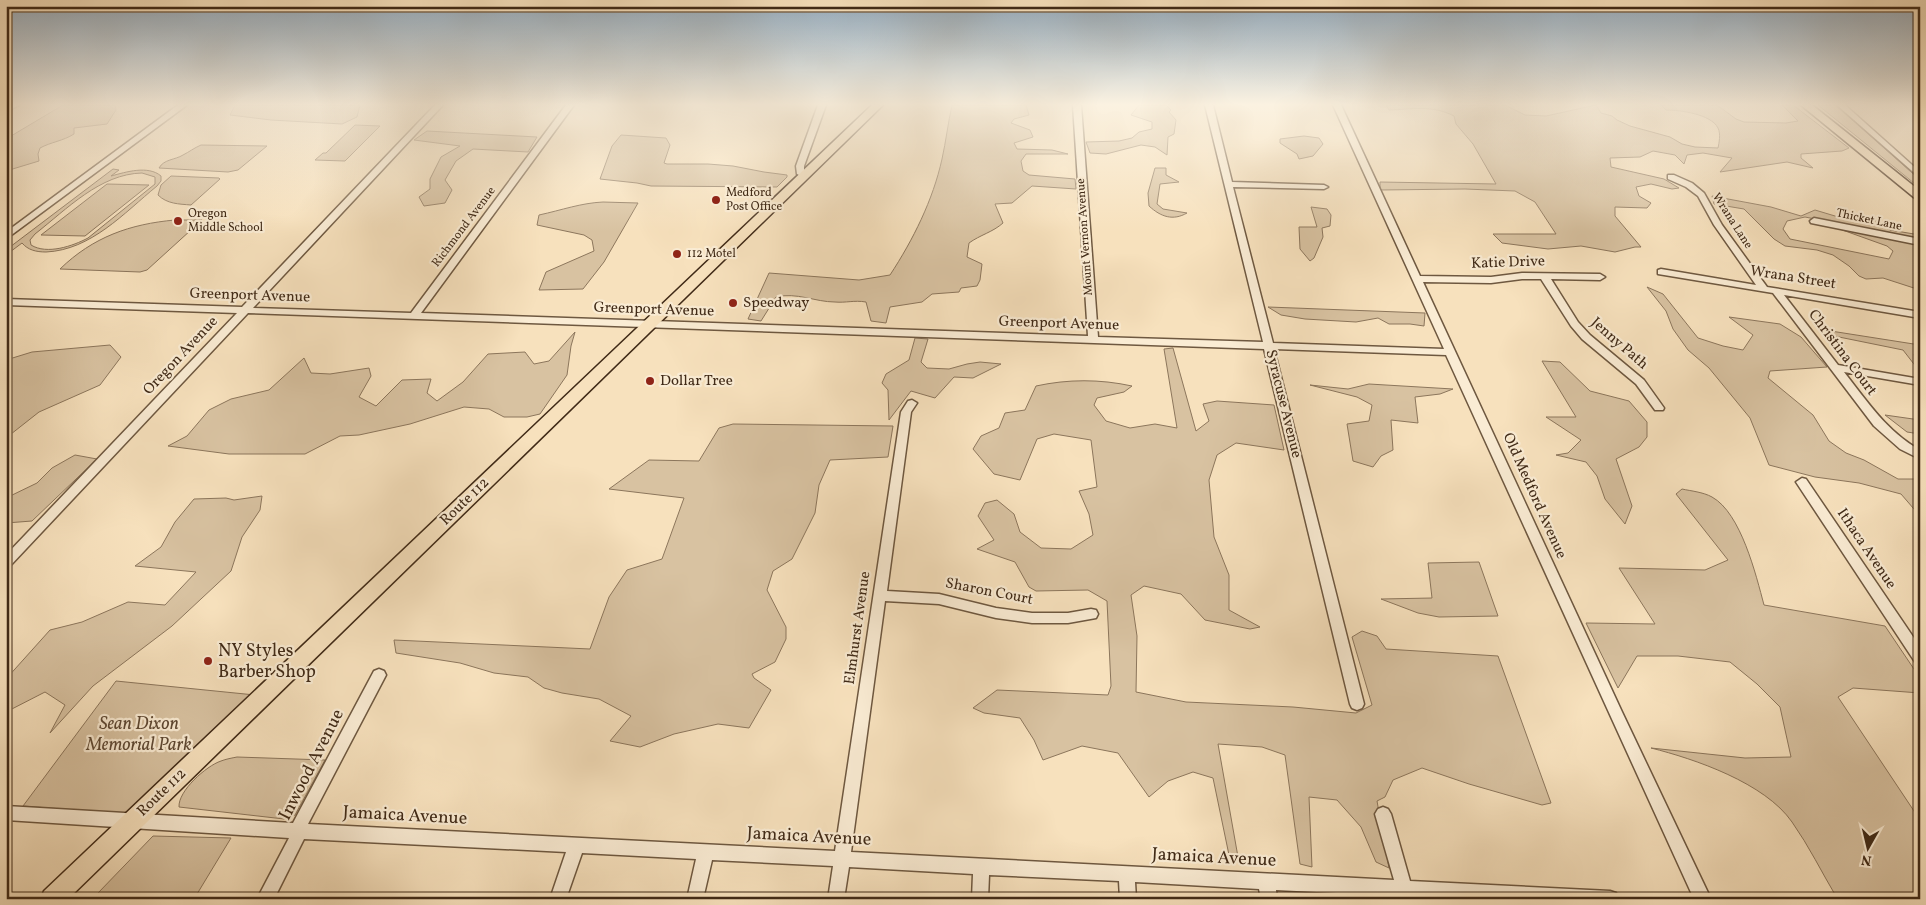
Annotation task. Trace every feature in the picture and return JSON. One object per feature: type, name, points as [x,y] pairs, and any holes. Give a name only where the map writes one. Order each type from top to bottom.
[{"type":"main road","name":"Route 112","points":[[52,899],[835,147]]},
{"type":"main road","points":[[1858,147],[1920,197]]},
{"type":"street","points":[[6,236],[126,147]]},
{"type":"street","name":"Oregon Avenue","points":[[6,563],[399,147]]},
{"type":"street","name":"Richmond Avenue","points":[[414,316],[539,147]]},
{"type":"street","points":[[805,176],[800,172],[800,166],[807,147]]},
{"type":"street","name":"Mount Vernon Avenue","points":[[1080,147],[1092,340]]},
{"type":"street","name":"Syracuse Avenue","points":[[1220,147],[1358,704]]},
{"type":"street","name":"Old Medford Avenue","points":[[1356,147],[1703,899]]},
{"type":"street","points":[[1888,147],[1920,176]]},
{"type":"street","name":"Wrana Lane","points":[[1671,177],[1689,185],[1701,195],[1718,225],[1764,289]]},
{"type":"street","points":[[1229,184],[1324,187]]},
{"type":"street","name":"Thicket Lane","points":[[1814,221],[1920,242]]},
{"type":"street","name":"Wrana Street","points":[[1661,272],[1920,315]]},
{"type":"street","name":"Katie Drive","points":[[1417,279],[1481,280],[1509,276],[1600,277]]},
{"type":"street","name":"Jenny Path","points":[[1544,276],[1574,324],[1586,337],[1640,382],[1659,408]]},
{"type":"street","name":"Christina Court","points":[[1776,291],[1866,409],[1892,437],[1920,455]]},
{"type":"street","name":"Greenport Avenue","points":[[6,302],[1451,352]]},
{"type":"street","points":[[1834,367],[1920,382]]},
{"type":"street","name":"Elmhurst Avenue","points":[[836,899],[906,412],[912,403]]},
{"type":"street","name":"Ithaca Avenue","points":[[1802,482],[1920,658]]},
{"type":"street","name":"Sharon Court","points":[[879,596],[913,595],[959,602],[999,614],[1041,619],[1078,617],[1092,614]]},
{"type":"street","name":"Inwood Avenue","points":[[265,899],[296,842],[301,821],[379,675]]},
{"type":"street","name":"Jamaica Avenue","points":[[6,813],[298,831],[1266,880],[1405,893],[1610,899]]},
{"type":"street","points":[[1383,814],[1405,893]]},
{"type":"street","points":[[558,899],[577,845]]},
{"type":"street","points":[[695,899],[706,852]]},
{"type":"street","points":[[980,899],[981,865]]},
{"type":"street","points":[[1126,873],[1128,899]]},
{"type":"street","points":[[1266,880],[1269,899]]},
{"type":"green space","points":[[6,147],[42,147],[38,154],[39,161],[6,171]]},
{"type":"green space","points":[[197,147],[266,147],[238,170],[228,172],[159,168],[167,161],[180,157]]},
{"type":"green space","points":[[332,147],[359,147],[345,161],[315,160],[323,153],[326,153]]},
{"type":"green space","points":[[458,147],[531,147],[528,152],[473,149],[456,161],[445,180],[452,190],[445,203],[424,206],[419,197],[430,189],[430,179],[441,157]]},
{"type":"green space","points":[[612,147],[669,147],[664,163],[667,164],[733,166],[787,175],[777,187],[651,186],[600,179]]},
{"type":"green space","points":[[944,147],[1016,147],[1017,149],[1052,150],[1068,154],[1026,154],[1021,161],[1023,171],[1029,175],[1075,179],[1076,189],[1032,186],[1012,203],[995,204],[1003,223],[969,243],[967,257],[982,264],[980,280],[977,286],[961,288],[959,292],[932,294],[922,302],[890,307],[886,323],[871,321],[866,302],[828,302],[799,296],[776,297],[761,321],[748,319],[769,273],[859,280],[890,275],[907,248],[928,204]]},
{"type":"green space","points":[[1088,147],[1132,147],[1106,154],[1090,153]]},
{"type":"green space","points":[[1155,147],[1167,147],[1167,155]]},
{"type":"green space","points":[[1287,147],[1320,147],[1313,156],[1299,159],[1297,154]]},
{"type":"green space","points":[[1475,147],[1849,148],[1842,151],[1801,154],[1801,158],[1813,168],[1787,162],[1720,172],[1732,158],[1703,153],[1687,155],[1684,164],[1675,155],[1653,151],[1640,157],[1610,158],[1611,167],[1664,179],[1679,188],[1672,189],[1651,184],[1636,187],[1639,196],[1651,203],[1647,208],[1615,207],[1615,216],[1641,247],[1615,252],[1581,246],[1548,249],[1502,243],[1493,234],[1556,234],[1535,202],[1515,191],[1465,189],[1380,190],[1380,182],[1496,184]]},
{"type":"green space","points":[[1870,147],[1883,147],[1920,180],[1920,188]]},
{"type":"green space","points":[[1155,168],[1166,168],[1166,175],[1179,182],[1160,184],[1157,204],[1163,209],[1187,213],[1177,217],[1167,217],[1149,206],[1148,193]]},
{"type":"green space","points":[[113,169],[119,170],[111,176],[143,170],[161,176],[161,181],[157,186],[119,218],[78,245],[62,250],[42,252],[30,249],[22,243],[6,255],[6,250]],"holes":[[[142,173],[155,177],[155,184],[88,238],[75,244],[52,249],[37,248],[31,245],[30,240],[35,234],[85,194],[98,186],[112,179],[127,175]]]},
{"type":"green space","points":[[171,176],[220,179],[191,205],[169,202],[158,195],[161,185]]},
{"type":"green space","points":[[107,184],[149,185],[85,236],[41,235]]},
{"type":"green space","points":[[1712,196],[1771,207],[1801,216],[1815,210],[1845,219],[1869,217],[1890,230],[1920,235],[1920,240],[1805,217],[1787,221],[1783,229],[1790,239],[1889,259],[1893,251],[1887,246],[1834,227],[1920,244],[1920,290],[1883,278],[1866,279],[1859,276],[1833,255],[1817,250],[1785,246],[1774,239],[1744,209],[1714,204]]},
{"type":"green space","points":[[603,202],[638,203],[604,262],[583,289],[539,290],[546,272],[594,251],[592,240],[584,235],[537,225],[539,215],[579,205]]},
{"type":"green space","points":[[1311,207],[1327,209],[1331,215],[1330,226],[1322,228],[1323,237],[1314,258],[1310,261],[1300,249],[1299,227],[1317,227]]},
{"type":"green space","points":[[175,220],[202,220],[147,270],[140,272],[60,269],[86,248],[113,234],[143,225]]},
{"type":"green space","points":[[1647,287],[1663,294],[1698,338],[1743,350],[1753,335],[1729,317],[1780,324],[1801,337],[1827,367],[1770,371],[1768,378],[1813,415],[1829,441],[1846,453],[1864,460],[1898,479],[1920,479],[1920,516],[1901,494],[1859,483],[1815,477],[1769,465],[1750,418],[1709,368],[1688,350],[1673,329],[1666,311]]},
{"type":"green space","points":[[1268,307],[1425,313],[1424,326],[1389,324],[1378,318],[1356,322],[1305,319],[1281,315]]},
{"type":"green space","points":[[1818,329],[1920,345],[1920,354],[1914,354],[1917,368],[1903,350],[1834,336]]},
{"type":"green space","points":[[575,332],[567,375],[540,414],[527,417],[504,417],[489,409],[464,407],[410,424],[359,435],[340,436],[305,454],[229,454],[168,446],[187,436],[209,410],[231,399],[269,390],[304,358],[311,373],[330,374],[369,368],[371,376],[359,397],[376,406],[402,380],[431,379],[427,393],[437,401],[463,382],[488,354],[525,352],[534,364],[549,361]]},
{"type":"green space","points":[[915,338],[928,339],[921,362],[927,368],[949,369],[980,362],[1001,364],[973,378],[954,377],[935,398],[911,391],[889,420],[888,390],[882,383],[886,374],[909,360]]},
{"type":"green space","points":[[110,345],[121,357],[100,385],[39,412],[6,438],[6,360],[32,352]]},
{"type":"green space","points":[[1173,348],[1196,431],[1209,421],[1203,404],[1217,401],[1274,405],[1284,450],[1236,443],[1217,455],[1209,480],[1214,537],[1229,575],[1229,610],[1260,627],[1250,629],[1205,620],[1181,594],[1144,586],[1131,595],[1137,636],[1136,692],[1186,702],[1293,707],[1356,713],[1372,705],[1352,637],[1362,631],[1377,636],[1386,649],[1498,656],[1551,803],[1542,805],[1422,768],[1393,780],[1385,797],[1377,801],[1389,868],[1376,862],[1361,827],[1337,800],[1309,797],[1312,867],[1300,864],[1285,755],[1262,747],[1218,744],[1238,857],[1229,855],[1213,778],[1193,772],[1168,781],[1149,797],[1118,753],[1082,746],[1043,760],[1034,740],[1020,718],[984,713],[973,708],[997,690],[1108,695],[1111,686],[1107,601],[1088,590],[1036,591],[1029,587],[1015,562],[977,549],[994,540],[978,516],[985,503],[997,500],[1014,514],[1020,532],[1041,548],[1071,549],[1093,535],[1089,514],[1079,491],[1097,487],[1091,440],[1054,434],[1037,439],[1020,480],[994,474],[973,449],[981,436],[999,428],[1005,413],[1025,410],[1036,386],[1060,382],[1096,381],[1132,386],[1124,392],[1097,398],[1094,405],[1106,421],[1130,428],[1155,424],[1177,428],[1164,349]]},
{"type":"green space","points":[[1542,361],[1560,362],[1590,391],[1629,401],[1647,422],[1647,437],[1639,447],[1616,459],[1632,506],[1625,524],[1605,499],[1597,476],[1586,462],[1556,455],[1568,453],[1581,440],[1546,417],[1576,417]]},
{"type":"green space","points":[[1369,384],[1453,389],[1440,394],[1415,397],[1418,423],[1391,420],[1393,450],[1381,456],[1373,467],[1353,461],[1347,424],[1369,421],[1372,405],[1357,397],[1310,385],[1348,389]]},
{"type":"green space","points":[[1885,415],[1920,420],[1920,434],[1907,432]]},
{"type":"green space","points":[[733,424],[893,426],[888,457],[830,460],[819,485],[815,513],[792,559],[773,571],[767,590],[786,627],[786,639],[775,662],[752,674],[754,678],[771,690],[749,728],[718,724],[674,734],[640,747],[610,741],[631,716],[599,699],[544,688],[528,677],[494,673],[460,663],[396,653],[394,640],[590,649],[609,597],[627,570],[662,559],[684,498],[609,489],[649,460],[699,461],[719,428]]},
{"type":"green space","points":[[75,455],[97,459],[32,521],[6,523],[6,498],[37,483],[52,468]]},
{"type":"green space","points":[[1682,489],[1712,497],[1731,516],[1752,562],[1764,605],[1885,626],[1920,678],[1920,693],[1853,688],[1838,697],[1920,820],[1920,899],[1837,898],[1810,850],[1792,822],[1780,808],[1747,784],[1728,774],[1651,748],[1745,758],[1791,757],[1780,707],[1757,684],[1730,662],[1678,656],[1637,656],[1618,688],[1586,623],[1655,624],[1619,568],[1705,570],[1728,560],[1676,494]]},
{"type":"green space","points":[[262,496],[260,510],[242,537],[231,571],[172,626],[93,686],[50,733],[65,705],[45,692],[6,712],[6,679],[50,630],[82,622],[128,602],[165,605],[196,572],[135,566],[161,547],[175,522],[194,499],[226,498],[234,500]]},
{"type":"green space","points":[[1479,562],[1498,616],[1439,617],[1418,613],[1381,599],[1432,598],[1428,563]]},
{"type":"green space","name":"Sean Dixon Memorial Park","points":[[116,681],[255,695],[126,814],[23,806]]},
{"type":"green space","points":[[237,757],[325,760],[295,815],[284,819],[179,807],[183,794],[194,780],[215,764]]},
{"type":"green space","points":[[153,836],[231,838],[194,899],[99,899],[98,893]]},
{"type":"place","name":"Medford Post Office","points":[[716,200]]},
{"type":"place","name":"Oregon Middle School","points":[[178,221]]},
{"type":"place","name":"112 Motel","points":[[677,254]]},
{"type":"place","name":"Speedway","points":[[733,303]]},
{"type":"place","name":"Dollar Tree","points":[[650,381]]},
{"type":"place","name":"NY Styles Barber Shop","points":[[208,661]]}]
